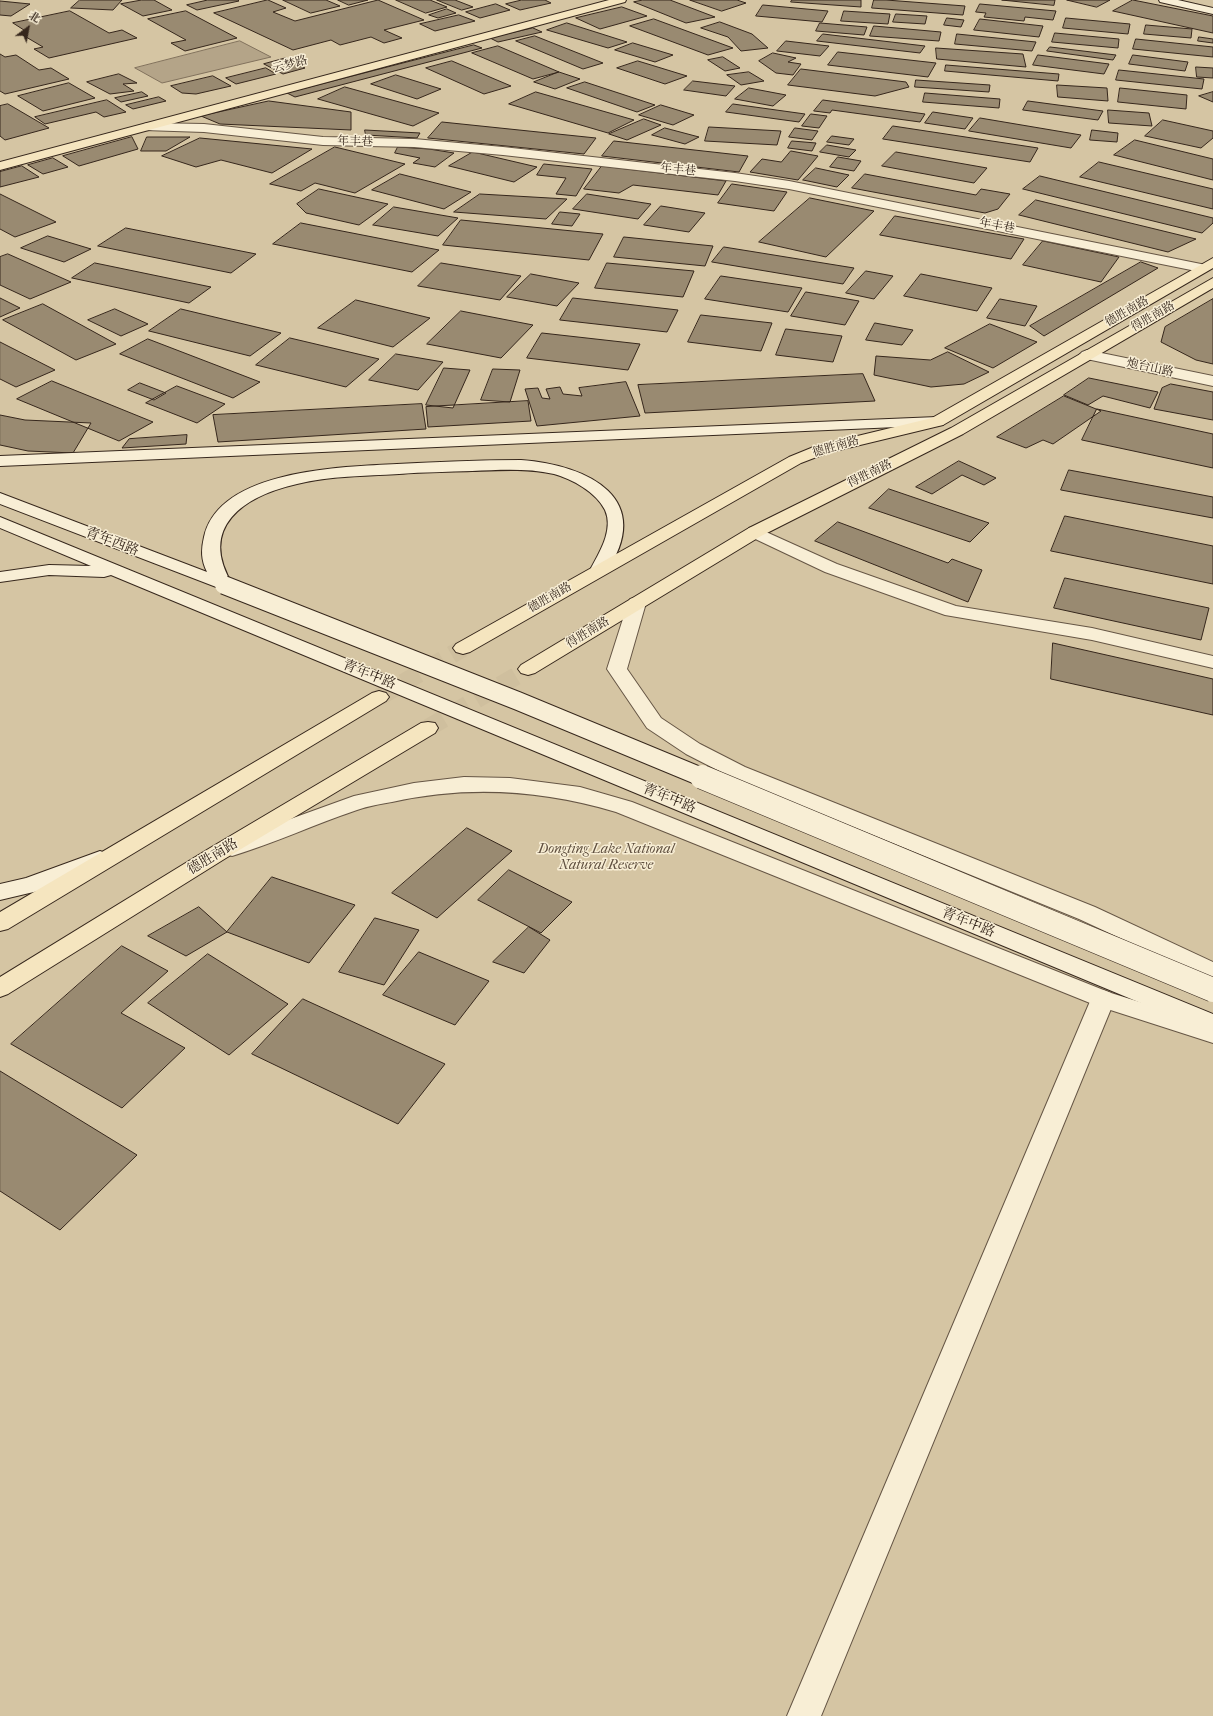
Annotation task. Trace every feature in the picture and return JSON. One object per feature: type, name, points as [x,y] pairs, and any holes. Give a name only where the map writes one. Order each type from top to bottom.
[{"type":"main road","name":"云梦路","points":[[0,154],[586,0]]},
{"type":"main road","points":[[0,166],[621,0]]},
{"type":"main road","points":[[1164,0],[1213,11]]},
{"type":"main road","name":"年丰巷","points":[[148,127],[204,128],[323,141],[414,143],[735,177],[789,185],[1207,265]]},
{"type":"main road","name":"德胜南路","points":[[463,648],[795,460],[822,449],[937,422],[1207,265]]},
{"type":"main road","name":"得胜南路","points":[[528,669],[755,532],[957,431],[1213,282]]},
{"type":"main road","name":"炮台山路","points":[[1087,355],[1213,381]]},
{"type":"main road","points":[[0,461],[937,422]]},
{"type":"main road","points":[[599,570],[613,540],[616,519],[614,511],[597,490],[569,473],[548,468],[520,465],[415,468],[308,475],[277,483],[250,494],[217,520],[210,550],[213,567],[224,585],[518,701],[1213,990]]},
{"type":"main road","name":"青年西路","points":[[0,498],[224,585]]},
{"type":"main road","name":"青年西路","points":[[0,522],[124,574]]},
{"type":"main road","points":[[755,532],[831,568],[952,611],[1092,634],[1213,662]]},
{"type":"main road","points":[[0,577],[49,570],[78,570],[124,574]]},
{"type":"main road","name":"青年中路","points":[[124,574],[1213,1024]]},
{"type":"main road","points":[[637,603],[617,669],[654,723],[693,749],[738,772],[1088,913],[1213,972]]},
{"type":"main road","points":[[0,923],[379,697]]},
{"type":"main road","name":"德胜南路","points":[[0,988],[218,853],[428,728]]},
{"type":"main road","points":[[218,853],[354,803],[414,790],[464,784],[502,784],[580,794],[624,806],[1103,999],[1213,1034]]},
{"type":"main road","points":[[0,892],[30,885],[124,850]]},
{"type":"main road","points":[[804,1716],[1103,999]]},
{"type":"green space","name":"Dongting Lake National Natural Reserve","points":[[0,0],[1213,0],[1213,1716],[0,1716]]},
{"type":"shaded area","points":[[240,41],[271,57],[162,83],[135,68]]},
{"type":"building","points":[[80,0],[122,0],[113,10],[71,8]]},
{"type":"building","points":[[142,0],[154,0],[172,10],[143,16],[121,4]]},
{"type":"building","points":[[208,0],[239,1],[197,10],[187,5]]},
{"type":"building","points":[[268,0],[286,8],[273,12],[295,21],[378,0],[424,20],[384,30],[402,38],[384,43],[371,37],[340,45],[331,40],[293,50],[214,13]]},
{"type":"building","points":[[283,0],[326,0],[340,6],[311,13]]},
{"type":"building","points":[[338,0],[368,0],[349,5]]},
{"type":"building","points":[[396,0],[430,0],[447,7],[426,13]]},
{"type":"building","points":[[437,0],[455,0],[473,7],[462,10]]},
{"type":"building","points":[[522,0],[545,0],[551,3],[520,10],[506,4]]},
{"type":"building","points":[[643,0],[670,0],[715,17],[686,23],[634,2]]},
{"type":"building","points":[[690,0],[737,0],[746,3],[722,11]]},
{"type":"building","points":[[792,0],[861,0],[861,7],[791,2]]},
{"type":"building","points":[[874,0],[965,6],[963,15],[872,8]]},
{"type":"building","points":[[1002,0],[1055,0],[1054,5]]},
{"type":"building","points":[[1067,0],[1110,0],[1097,7]]},
{"type":"building","points":[[1133,0],[1213,16],[1213,33],[1113,11]]},
{"type":"building","points":[[0,1],[30,4],[11,16],[0,15]]},
{"type":"building","points":[[496,4],[510,10],[480,18],[466,12]]},
{"type":"building","points":[[980,4],[1056,11],[1053,20],[1025,17],[1024,21],[984,17],[986,13],[976,12]]},
{"type":"building","points":[[763,5],[828,11],[822,22],[756,16]]},
{"type":"building","points":[[622,7],[647,16],[600,29],[576,18]]},
{"type":"building","points":[[447,9],[456,13],[438,18],[429,15]]},
{"type":"building","points":[[70,11],[109,33],[122,30],[137,38],[49,58],[34,49],[43,47],[21,34],[27,32],[13,23]]},
{"type":"building","points":[[186,11],[237,38],[185,51],[171,43],[186,40],[148,19]]},
{"type":"building","points":[[844,11],[890,14],[888,24],[841,21]]},
{"type":"building","points":[[896,14],[927,16],[925,24],[893,22]]},
{"type":"building","points":[[459,15],[475,21],[435,31],[420,24]]},
{"type":"building","points":[[947,18],[964,20],[961,27],[944,25]]},
{"type":"building","points":[[1066,18],[1130,24],[1128,34],[1063,28]]},
{"type":"building","points":[[654,19],[733,48],[708,55],[630,26]]},
{"type":"building","points":[[980,19],[1043,26],[1039,37],[974,30]]},
{"type":"building","points":[[720,22],[752,34],[768,48],[741,51],[728,37],[701,28]]},
{"type":"building","points":[[567,23],[627,42],[608,48],[547,30]]},
{"type":"building","points":[[820,23],[867,27],[864,35],[816,31]]},
{"type":"building","points":[[1146,25],[1192,29],[1191,38],[1144,34]]},
{"type":"building","points":[[874,26],[941,32],[939,41],[870,36]]},
{"type":"building","points":[[533,28],[542,32],[498,42],[490,38]]},
{"type":"building","points":[[1055,33],[1119,39],[1118,48],[1052,42]]},
{"type":"building","points":[[823,34],[925,46],[920,53],[817,41]]},
{"type":"building","points":[[957,34],[1036,42],[1032,51],[955,44]]},
{"type":"building","points":[[535,36],[603,63],[583,69],[516,41]]},
{"type":"building","points":[[1199,37],[1213,39],[1213,43],[1198,41]]},
{"type":"building","points":[[1136,39],[1213,47],[1213,57],[1133,49]]},
{"type":"building","points":[[786,41],[829,46],[820,56],[777,51]]},
{"type":"building","points":[[633,43],[673,55],[655,62],[615,50]]},
{"type":"building","points":[[474,45],[482,48],[295,97],[287,93]]},
{"type":"building","points":[[498,46],[559,72],[533,79],[472,53]]},
{"type":"building","points":[[1050,47],[1116,55],[1113,60],[1047,51]]},
{"type":"building","points":[[936,48],[1023,54],[1026,67],[937,59]]},
{"type":"building","points":[[838,52],[936,63],[928,77],[828,65]]},
{"type":"building","points":[[773,53],[796,58],[788,62],[801,64],[793,75],[776,73],[759,61]]},
{"type":"building","points":[[0,54],[5,57],[16,55],[39,70],[51,68],[69,79],[5,94],[0,91]]},
{"type":"building","points":[[1038,55],[1109,64],[1104,74],[1033,65]]},
{"type":"building","points":[[1133,55],[1188,62],[1185,71],[1129,64]]},
{"type":"building","points":[[723,57],[740,68],[725,71],[708,60]]},
{"type":"building","points":[[286,58],[305,68],[283,74],[264,64]]},
{"type":"building","points":[[452,61],[511,86],[484,94],[426,68]]},
{"type":"building","points":[[638,61],[687,76],[665,84],[617,68]]},
{"type":"building","points":[[946,65],[1059,74],[1058,81],[945,71]]},
{"type":"building","points":[[1196,67],[1213,68],[1213,78],[1197,77]]},
{"type":"building","points":[[266,68],[276,74],[236,84],[226,78]]},
{"type":"building","points":[[801,69],[906,82],[909,87],[875,96],[788,85]]},
{"type":"building","points":[[1119,70],[1204,79],[1202,89],[1116,80]]},
{"type":"building","points":[[559,72],[580,79],[555,89],[534,82]]},
{"type":"building","points":[[749,72],[764,81],[741,85],[727,75]]},
{"type":"building","points":[[119,74],[137,83],[123,84],[134,91],[110,94],[87,82]]},
{"type":"building","points":[[396,75],[441,89],[417,99],[371,84]]},
{"type":"building","points":[[213,76],[231,86],[196,94],[182,93],[171,86]]},
{"type":"building","points":[[916,80],[990,85],[989,92],[915,87]]},
{"type":"building","points":[[693,81],[735,86],[726,96],[684,90]]},
{"type":"building","points":[[585,82],[655,105],[637,112],[567,88]]},
{"type":"building","points":[[69,83],[95,98],[43,111],[18,96]]},
{"type":"building","points":[[1057,85],[1107,88],[1108,101],[1058,97]]},
{"type":"building","points":[[345,87],[439,113],[413,126],[318,99]]},
{"type":"building","points":[[749,88],[786,95],[773,106],[735,99]]},
{"type":"building","points":[[1120,88],[1187,95],[1186,109],[1118,102]]},
{"type":"building","points":[[142,92],[148,96],[121,102],[115,98]]},
{"type":"building","points":[[536,92],[634,120],[608,133],[509,104]]},
{"type":"building","points":[[1213,92],[1213,102],[1199,96]]},
{"type":"building","points":[[925,93],[1000,99],[999,108],[923,102]]},
{"type":"building","points":[[159,97],[166,101],[133,109],[126,105]]},
{"type":"building","points":[[107,100],[126,112],[104,117],[96,112],[45,124],[35,117]]},
{"type":"building","points":[[823,100],[925,114],[920,122],[832,110],[830,113],[814,111]]},
{"type":"building","points":[[269,101],[351,112],[351,130],[220,124],[201,116]]},
{"type":"building","points":[[1028,101],[1103,111],[1098,120],[1023,110]]},
{"type":"building","points":[[8,104],[49,128],[5,140],[0,136],[0,106]]},
{"type":"building","points":[[733,104],[805,114],[799,122],[726,112]]},
{"type":"building","points":[[661,105],[694,115],[673,125],[639,115]]},
{"type":"building","points":[[1108,110],[1149,113],[1152,126],[1109,123]]},
{"type":"building","points":[[933,112],[973,118],[965,129],[925,123]]},
{"type":"building","points":[[811,114],[827,116],[819,128],[802,126]]},
{"type":"building","points":[[980,118],[1081,135],[1071,148],[969,131]]},
{"type":"building","points":[[644,119],[661,125],[627,140],[609,134]]},
{"type":"building","points":[[1163,120],[1213,131],[1213,138],[1201,148],[1145,136]]},
{"type":"building","points":[[442,122],[596,138],[584,154],[428,138]]},
{"type":"building","points":[[893,126],[1038,148],[1030,162],[883,139]]},
{"type":"building","points":[[709,127],[781,131],[777,145],[705,141]]},
{"type":"building","points":[[665,128],[699,137],[685,144],[652,135]]},
{"type":"building","points":[[795,128],[818,131],[812,140],[789,137]]},
{"type":"building","points":[[365,130],[420,133],[417,138],[366,135]]},
{"type":"building","points":[[1092,130],[1118,133],[1117,142],[1090,140]]},
{"type":"building","points":[[832,136],[854,139],[849,145],[827,142]]},
{"type":"building","points":[[132,137],[138,149],[79,166],[63,156]]},
{"type":"building","points":[[147,137],[190,137],[166,151],[141,151]]},
{"type":"building","points":[[200,138],[312,149],[272,173],[221,160],[196,167],[162,156]]},
{"type":"building","points":[[1135,140],[1213,159],[1213,180],[1114,155]]},
{"type":"building","points":[[614,141],[748,156],[739,172],[602,156]]},
{"type":"building","points":[[792,141],[816,143],[812,151],[788,148]]},
{"type":"building","points":[[827,145],[856,150],[849,157],[820,152]]},
{"type":"building","points":[[335,147],[405,164],[355,193],[315,183],[301,191],[270,184]]},
{"type":"building","points":[[398,147],[429,149],[454,153],[435,167],[413,163],[420,158],[395,153]]},
{"type":"building","points":[[791,151],[818,156],[798,180],[750,172],[762,159],[781,162]]},
{"type":"building","points":[[473,152],[537,167],[514,182],[449,166]]},
{"type":"building","points":[[896,152],[987,168],[974,183],[882,166]]},
{"type":"building","points":[[838,157],[861,161],[854,171],[830,167]]},
{"type":"building","points":[[53,158],[68,167],[43,174],[28,165]]},
{"type":"building","points":[[1099,162],[1213,189],[1213,209],[1080,177]]},
{"type":"building","points":[[544,164],[592,169],[576,196],[556,194],[566,178],[537,175]]},
{"type":"building","points":[[22,166],[39,177],[0,187],[0,172]]},
{"type":"building","points":[[602,166],[726,181],[718,195],[633,185],[619,193],[584,189]]},
{"type":"building","points":[[816,168],[849,175],[837,187],[803,180]]},
{"type":"building","points":[[400,174],[471,192],[444,209],[372,190]]},
{"type":"building","points":[[865,174],[976,195],[981,189],[1010,194],[998,209],[985,213],[852,188]]},
{"type":"building","points":[[1040,176],[1213,218],[1213,223],[1202,233],[1023,189]]},
{"type":"building","points":[[732,184],[787,192],[774,211],[718,203]]},
{"type":"building","points":[[319,189],[388,204],[359,225],[306,213],[297,204]]},
{"type":"building","points":[[0,194],[56,222],[15,237],[0,229]]},
{"type":"building","points":[[480,194],[567,199],[546,219],[454,212]]},
{"type":"building","points":[[587,194],[651,204],[638,219],[573,209]]},
{"type":"building","points":[[810,198],[874,211],[826,257],[759,242]]},
{"type":"building","points":[[1036,200],[1196,239],[1168,252],[1019,215]]},
{"type":"building","points":[[661,206],[705,213],[689,232],[644,225]]},
{"type":"building","points":[[394,207],[458,218],[438,236],[373,225]]},
{"type":"building","points":[[560,212],[580,214],[572,226],[552,224]]},
{"type":"building","points":[[895,216],[1024,239],[1011,259],[880,235]]},
{"type":"building","points":[[461,220],[603,234],[589,260],[443,245]]},
{"type":"building","points":[[301,223],[439,250],[412,272],[273,244]]},
{"type":"building","points":[[126,228],[256,254],[231,273],[98,246]]},
{"type":"building","points":[[48,236],[91,249],[64,262],[21,248]]},
{"type":"building","points":[[624,237],[713,246],[705,266],[614,257]]},
{"type":"building","points":[[1043,241],[1119,257],[1101,282],[1023,265]]},
{"type":"building","points":[[724,247],[854,268],[843,284],[712,262]]},
{"type":"building","points":[[8,254],[71,282],[30,299],[0,285],[0,257]]},
{"type":"building","points":[[1141,262],[1158,268],[1044,336],[1030,326]]},
{"type":"building","points":[[95,263],[211,287],[189,303],[72,278]]},
{"type":"building","points":[[441,263],[521,276],[500,300],[418,286]]},
{"type":"building","points":[[607,263],[694,271],[683,297],[595,288]]},
{"type":"building","points":[[866,271],[893,276],[874,299],[846,293]]},
{"type":"building","points":[[531,274],[579,283],[557,306],[507,297]]},
{"type":"building","points":[[921,274],[992,288],[977,311],[904,296]]},
{"type":"building","points":[[721,276],[802,288],[788,312],[705,299]]},
{"type":"building","points":[[806,292],[859,301],[845,325],[791,316]]},
{"type":"building","points":[[0,298],[20,308],[0,317]]},
{"type":"building","points":[[573,298],[678,310],[667,332],[560,320]]},
{"type":"building","points":[[1000,299],[1037,306],[1025,326],[987,318]]},
{"type":"building","points":[[1213,299],[1213,364],[1196,360],[1161,342],[1165,327]]},
{"type":"building","points":[[356,300],[430,318],[393,347],[318,328]]},
{"type":"building","points":[[43,304],[116,344],[76,360],[3,320]]},
{"type":"building","points":[[115,309],[148,324],[121,336],[88,320]]},
{"type":"building","points":[[181,309],[281,333],[250,356],[149,331]]},
{"type":"building","points":[[461,311],[533,325],[501,358],[427,344]]},
{"type":"building","points":[[701,315],[772,323],[761,351],[688,342]]},
{"type":"building","points":[[875,323],[913,330],[902,345],[866,340]]},
{"type":"building","points":[[990,324],[1037,342],[993,368],[945,348]]},
{"type":"building","points":[[786,329],[842,336],[833,362],[776,355]]},
{"type":"building","points":[[542,333],[640,344],[628,370],[527,358]]},
{"type":"building","points":[[290,338],[379,359],[346,387],[256,365]]},
{"type":"building","points":[[148,339],[260,382],[233,398],[120,354]]},
{"type":"building","points":[[0,342],[55,370],[16,387],[0,379]]},
{"type":"building","points":[[948,352],[989,372],[964,384],[931,387],[874,375],[876,356],[930,360]]},
{"type":"building","points":[[396,354],[443,362],[418,390],[369,380]]},
{"type":"building","points":[[444,368],[470,370],[453,408],[426,405]]},
{"type":"building","points":[[493,369],[520,370],[510,402],[481,400]]},
{"type":"building","points":[[863,374],[875,401],[645,413],[638,385]]},
{"type":"building","points":[[1089,378],[1158,392],[1150,408],[1103,396],[1088,405],[1064,395]]},
{"type":"building","points":[[52,381],[153,422],[119,441],[17,399]]},
{"type":"building","points":[[626,382],[640,416],[537,426],[525,389],[538,388],[542,398],[550,399],[546,389],[560,387],[563,394],[582,396],[579,388]]},
{"type":"building","points":[[140,383],[166,393],[154,400],[128,390]]},
{"type":"building","points":[[1171,384],[1213,392],[1213,420],[1154,409],[1162,388]]},
{"type":"building","points":[[177,386],[225,404],[197,423],[146,403]]},
{"type":"building","points":[[1064,396],[1101,411],[1053,444],[1043,440],[1026,448],[997,437]]},
{"type":"building","points":[[528,401],[531,421],[428,427],[426,407]]},
{"type":"building","points":[[422,404],[426,429],[218,442],[213,415]]},
{"type":"building","points":[[1097,409],[1213,434],[1213,468],[1082,440]]},
{"type":"building","points":[[0,415],[25,420],[91,423],[73,453],[28,451],[0,445]]},
{"type":"building","points":[[187,435],[186,444],[122,448],[129,439]]},
{"type":"building","points":[[959,461],[996,478],[984,485],[962,475],[932,494],[916,487]]},
{"type":"building","points":[[1069,470],[1213,497],[1213,518],[1061,490]]},
{"type":"building","points":[[889,489],[989,523],[970,542],[869,508]]},
{"type":"building","points":[[1065,516],[1213,546],[1213,584],[1051,551]]},
{"type":"building","points":[[838,522],[948,563],[952,559],[982,570],[968,602],[815,541]]},
{"type":"building","points":[[1065,578],[1209,608],[1201,640],[1054,608]]},
{"type":"building","points":[[1053,643],[1213,679],[1213,715],[1051,679]]},
{"type":"building","points":[[467,828],[512,851],[437,918],[392,893]]},
{"type":"building","points":[[509,870],[572,902],[541,933],[478,900]]},
{"type":"building","points":[[272,877],[355,905],[309,963],[227,932]]},
{"type":"building","points":[[199,907],[227,932],[186,956],[148,936]]},
{"type":"building","points":[[375,918],[419,930],[384,985],[339,972]]},
{"type":"building","points":[[529,927],[550,940],[524,973],[493,962]]},
{"type":"building","points":[[122,946],[168,971],[121,1013],[185,1048],[122,1108],[11,1044]]},
{"type":"building","points":[[419,952],[489,981],[455,1025],[383,995]]},
{"type":"building","points":[[208,954],[288,1004],[229,1055],[148,1003]]},
{"type":"building","points":[[303,999],[445,1064],[398,1124],[252,1054]]},
{"type":"building","points":[[0,1071],[137,1155],[60,1230],[0,1191]]},
{"type":"tunnel","points":[[379,697],[463,648]]},
{"type":"tunnel","points":[[428,728],[528,669]]}]
